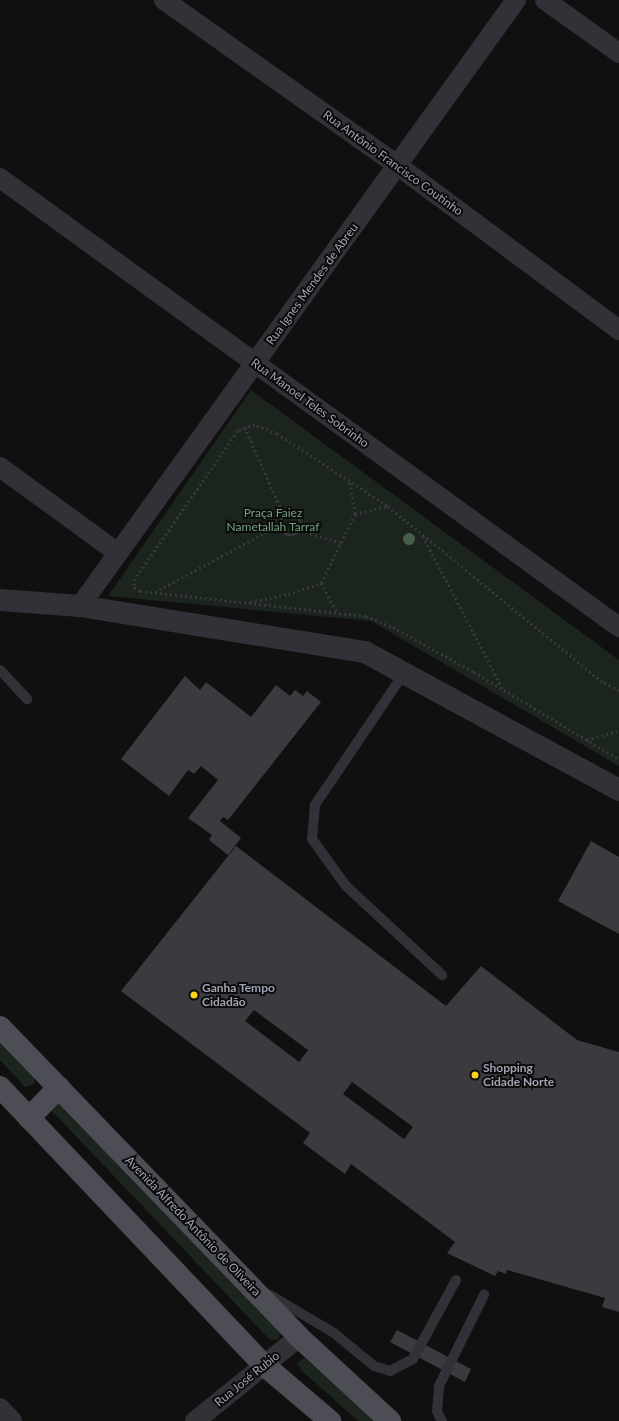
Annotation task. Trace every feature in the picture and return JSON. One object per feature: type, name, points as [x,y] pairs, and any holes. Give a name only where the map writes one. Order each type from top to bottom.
[{"type":"main road","name":"Avenida Alfredo Antônio de Oliveira","points":[[0,1027],[299,1337],[390,1421]]},
{"type":"main road","points":[[0,1087],[264,1365],[330,1421]]},
{"type":"main road","points":[[29,1118],[59,1087]]},
{"type":"street","name":"Rua Antônio Francisco Coutinho","points":[[164,0],[397,165],[619,330]]},
{"type":"street","name":"Rua Ignes Mendes de Abreu","points":[[80,606],[516,0]]},
{"type":"street","points":[[545,0],[619,53]]},
{"type":"street","name":"Rua Manoel Teles Sobrinho","points":[[0,178],[619,628]]},
{"type":"street","points":[[0,466],[118,553]]},
{"type":"street","points":[[0,600],[80,606],[365,652],[619,790]]},
{"type":"street","name":"Rua José Rubio","points":[[195,1421],[299,1337]]},
{"type":"street","points":[[0,1408],[12,1421]]},
{"type":"lane","points":[[0,670],[27,699]]},
{"type":"lane","points":[[404,673],[315,805],[312,839],[346,886],[442,975]]},
{"type":"lane","points":[[239,1274],[303,1317],[334,1333],[374,1366],[390,1371],[413,1360],[456,1280]]},
{"type":"lane","points":[[442,1421],[437,1405],[439,1386],[484,1295]]},
{"type":"path","points":[[619,692],[602,682],[387,506],[277,434],[255,426],[245,427],[238,431],[136,579],[134,587],[140,591],[366,616],[393,627],[504,690],[619,759]]},
{"type":"path","points":[[154,592],[280,525],[284,516],[245,427]]},
{"type":"path","points":[[247,602],[288,594],[321,583],[355,514],[348,480]]},
{"type":"path","points":[[355,514],[387,506]]},
{"type":"path","points":[[284,516],[295,514],[300,518],[300,530]]},
{"type":"path","points":[[280,525],[285,534],[291,536],[300,530]]},
{"type":"path","points":[[300,530],[341,543]]},
{"type":"path","points":[[422,534],[504,690]]},
{"type":"path","points":[[321,583],[338,612]]},
{"type":"path","points":[[586,740],[619,730]]},
{"type":"green space","name":"Praça Faiez Nametallah Tarraf","points":[[251,390],[619,660],[619,766],[371,621],[108,596]]},
{"type":"green space","points":[[0,1035],[36,1073],[34,1084],[25,1087],[0,1060]]},
{"type":"green space","points":[[60,1101],[283,1330],[278,1340],[270,1340],[51,1110]]},
{"type":"green space","points":[[305,1358],[345,1394],[380,1421],[358,1421],[301,1370],[297,1363]]},
{"type":"building","points":[[185,676],[200,690],[206,682],[251,717],[276,685],[290,696],[295,690],[303,696],[307,691],[321,702],[228,820],[223,817],[220,821],[241,838],[228,855],[209,840],[212,835],[188,818],[218,780],[201,766],[194,774],[188,770],[169,796],[121,759]]},
{"type":"building","points":[[591,841],[619,857],[619,934],[558,901]]},
{"type":"building","points":[[236,846],[446,1006],[481,966],[577,1040],[619,1052],[619,1312],[602,1307],[605,1298],[507,1270],[506,1274],[498,1271],[495,1276],[447,1253],[455,1242],[351,1164],[345,1174],[303,1143],[310,1133],[121,991]],"holes":[[[254,1010],[308,1050],[299,1062],[245,1021]],[[352,1082],[413,1127],[404,1139],[343,1094]]]},
{"type":"building","points":[[397,1330],[471,1369],[465,1382],[390,1342]]},
{"type":"place","name":"Ganha Tempo Cidadão","points":[[194,995]]},
{"type":"place","name":"Shopping Cidade Norte","points":[[475,1075]]}]
